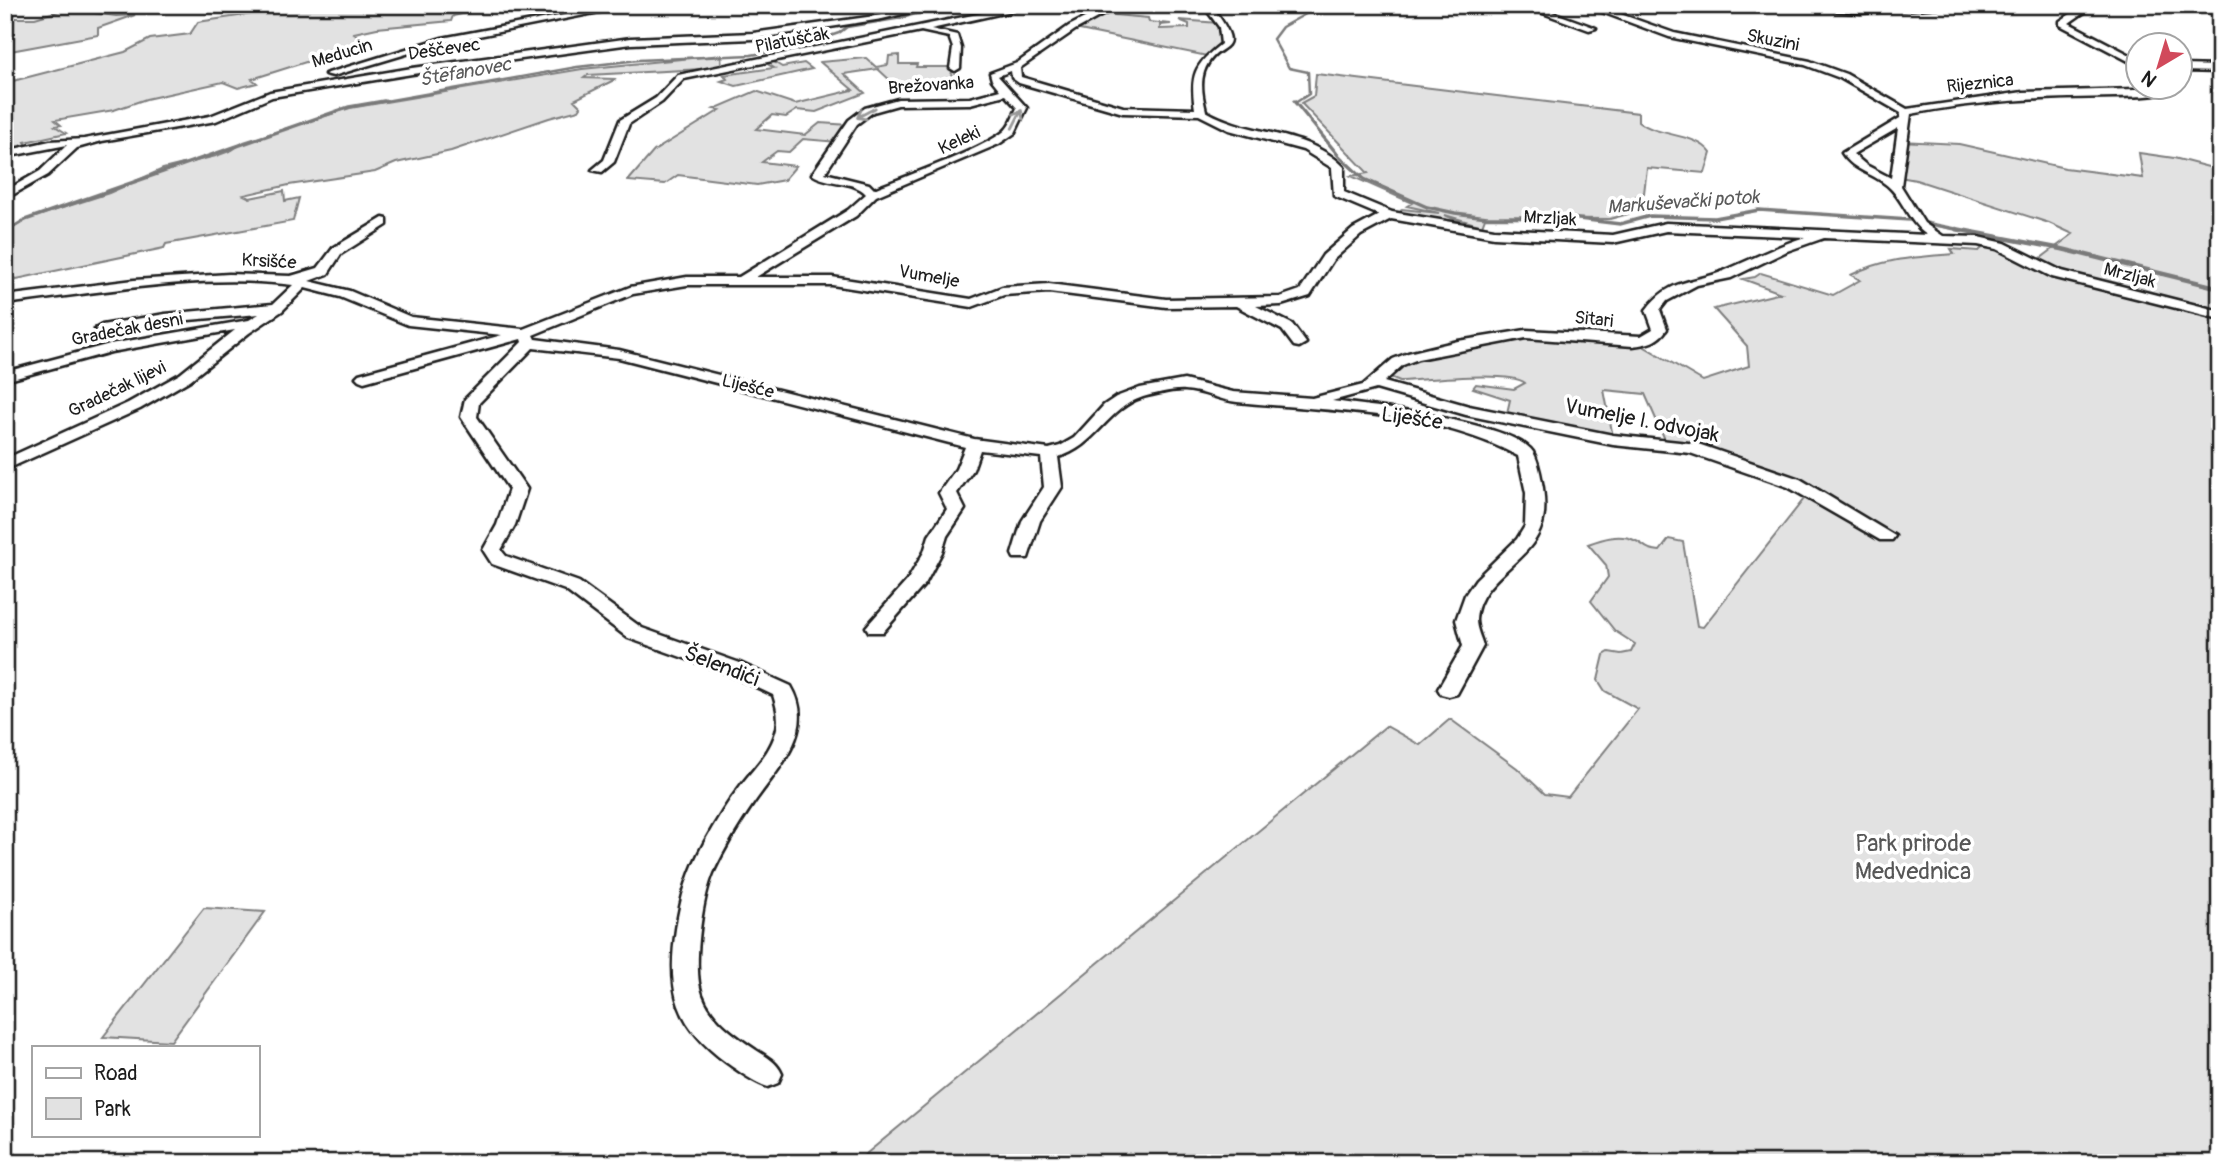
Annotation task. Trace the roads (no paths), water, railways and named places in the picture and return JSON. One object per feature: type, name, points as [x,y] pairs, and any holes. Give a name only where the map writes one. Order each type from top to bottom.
[{"type":"street","name":"Meducin","points":[[270,95],[418,47],[631,5]]},
{"type":"street","name":"Deščevec","points":[[89,141],[212,119],[270,95],[401,73],[621,42],[753,36],[882,17],[935,5]]},
{"type":"street","name":"Pilatuščak","points":[[598,170],[609,162],[624,122],[659,100],[681,77],[1035,5]]},
{"type":"street","name":"Brežovanka","points":[[872,194],[865,186],[818,174],[861,114],[891,103],[960,102],[1004,92],[993,75],[1015,67],[1072,28],[1117,5]]},
{"type":"street","points":[[1525,5],[1592,28]]},
{"type":"street","name":"Skuzini","points":[[1587,5],[1672,35],[1807,63],[1843,76],[1904,116]]},
{"type":"street","points":[[1769,5],[1861,11],[1940,5],[2087,8],[2107,5]]},
{"type":"street","points":[[2196,5],[2220,13]]},
{"type":"street","points":[[1015,67],[1017,78],[1022,81],[1114,108],[1201,112],[1195,80],[1206,60],[1225,45],[1223,22],[1212,6]]},
{"type":"street","points":[[2087,8],[2063,23],[2124,54]]},
{"type":"street","points":[[913,30],[953,36],[957,48],[955,68]]},
{"type":"street","points":[[2194,68],[2220,69]]},
{"type":"street","name":"Keleki","points":[[872,194],[967,156],[1011,131],[1023,108],[1017,100],[1004,92]]},
{"type":"street","name":"Rijeznica","points":[[1904,116],[1948,104],[2037,94],[2124,94]]},
{"type":"street","name":"Mrzljak","points":[[1201,112],[1211,120],[1268,135],[1326,155],[1338,167],[1338,194],[1389,215],[1494,233],[1613,239],[1666,227],[1938,237],[2001,246],[2057,274],[2220,315]]},
{"type":"street","points":[[1904,116],[1885,134],[1847,153],[1851,161],[1883,176],[1895,186],[1918,221],[1938,237]]},
{"type":"street","points":[[1895,186],[1904,116]]},
{"type":"street","points":[[5,164],[89,141]]},
{"type":"street","points":[[5,154],[50,144],[89,141]]},
{"type":"street","points":[[5,196],[44,173],[74,146]]},
{"type":"street","points":[[743,279],[852,213],[872,194]]},
{"type":"street","name":"Vumelje","points":[[743,279],[832,281],[972,303],[1002,291],[1049,289],[1166,303],[1281,301],[1304,293],[1328,258],[1357,232],[1389,215]]},
{"type":"street","points":[[297,281],[323,271],[337,251],[383,222]]},
{"type":"street","name":"Sitari","points":[[1316,403],[1318,399],[1368,388],[1376,384],[1387,370],[1413,356],[1492,338],[1552,334],[1646,340],[1656,335],[1660,329],[1653,310],[1662,298],[1693,282],[1726,275],[1783,248],[1834,233]]},
{"type":"street","name":"Krsišće","points":[[5,300],[134,284],[229,278],[297,281],[345,294],[408,321],[527,338]]},
{"type":"street","name":"Krsišće","points":[[364,377],[527,338],[630,290],[687,281],[743,279]]},
{"type":"street","name":"Gradečak lijevi","points":[[5,465],[153,397],[185,377],[277,308],[297,281]]},
{"type":"street","name":"Vumelje","points":[[1230,300],[1250,306],[1287,327],[1299,342]]},
{"type":"street","name":"Gradečak desni","points":[[102,329],[165,318],[277,308]]},
{"type":"street","name":"Gradečak desni","points":[[5,377],[110,348],[214,332],[256,322]]},
{"type":"street","name":"Liješće","points":[[527,338],[619,355],[974,444],[1049,454],[1066,450],[1080,441],[1110,408],[1122,401],[1184,384],[1234,397],[1316,403],[1471,427],[1525,453],[1532,467],[1535,491],[1532,532],[1473,597],[1466,620],[1473,646],[1449,689]]},
{"type":"street","name":"Šelendići","points":[[527,338],[471,402],[469,417],[518,489],[506,525],[492,550],[499,560],[572,586],[635,633],[733,668],[783,691],[789,720],[782,749],[749,792],[699,875],[686,953],[689,1004],[698,1020],[720,1042],[768,1074]]},
{"type":"street","name":"Vumelje I. odvojak","points":[[1376,384],[1466,410],[1613,440],[1692,448],[1794,483],[1886,536]]},
{"type":"street","points":[[876,627],[915,584],[933,552],[938,536],[953,518],[956,509],[948,493],[950,485],[964,470],[974,444]]},
{"type":"street","points":[[1021,554],[1031,521],[1053,487],[1049,454]]},
{"type":"waterway","name":"Štefanovec","points":[[374,103],[577,67],[638,60],[751,55],[798,47],[839,33],[847,27],[902,18],[945,5]]},
{"type":"waterway","name":"Markuševački potok","points":[[1295,103],[1309,94],[1308,72],[1289,68],[1273,39],[1282,27],[1322,5]]},
{"type":"waterway","name":"Štefanovec","points":[[7,231],[25,220],[349,107],[384,101]]},
{"type":"waterway","name":"Markuševački potok","points":[[1295,103],[1338,155],[1364,179],[1427,207],[1455,213],[1487,217],[1562,217],[1620,224],[1650,216],[1715,218],[1759,210],[1910,220],[1966,231]]},
{"type":"waterway","name":"Štefanovec","points":[[5,232],[10,229]]},
{"type":"waterway","name":"Markuševački potok","points":[[1956,229],[2062,249],[2220,288]]},
{"type":"park label","name":"Park prirode Medvednica","points":[[1913,857]]}]
